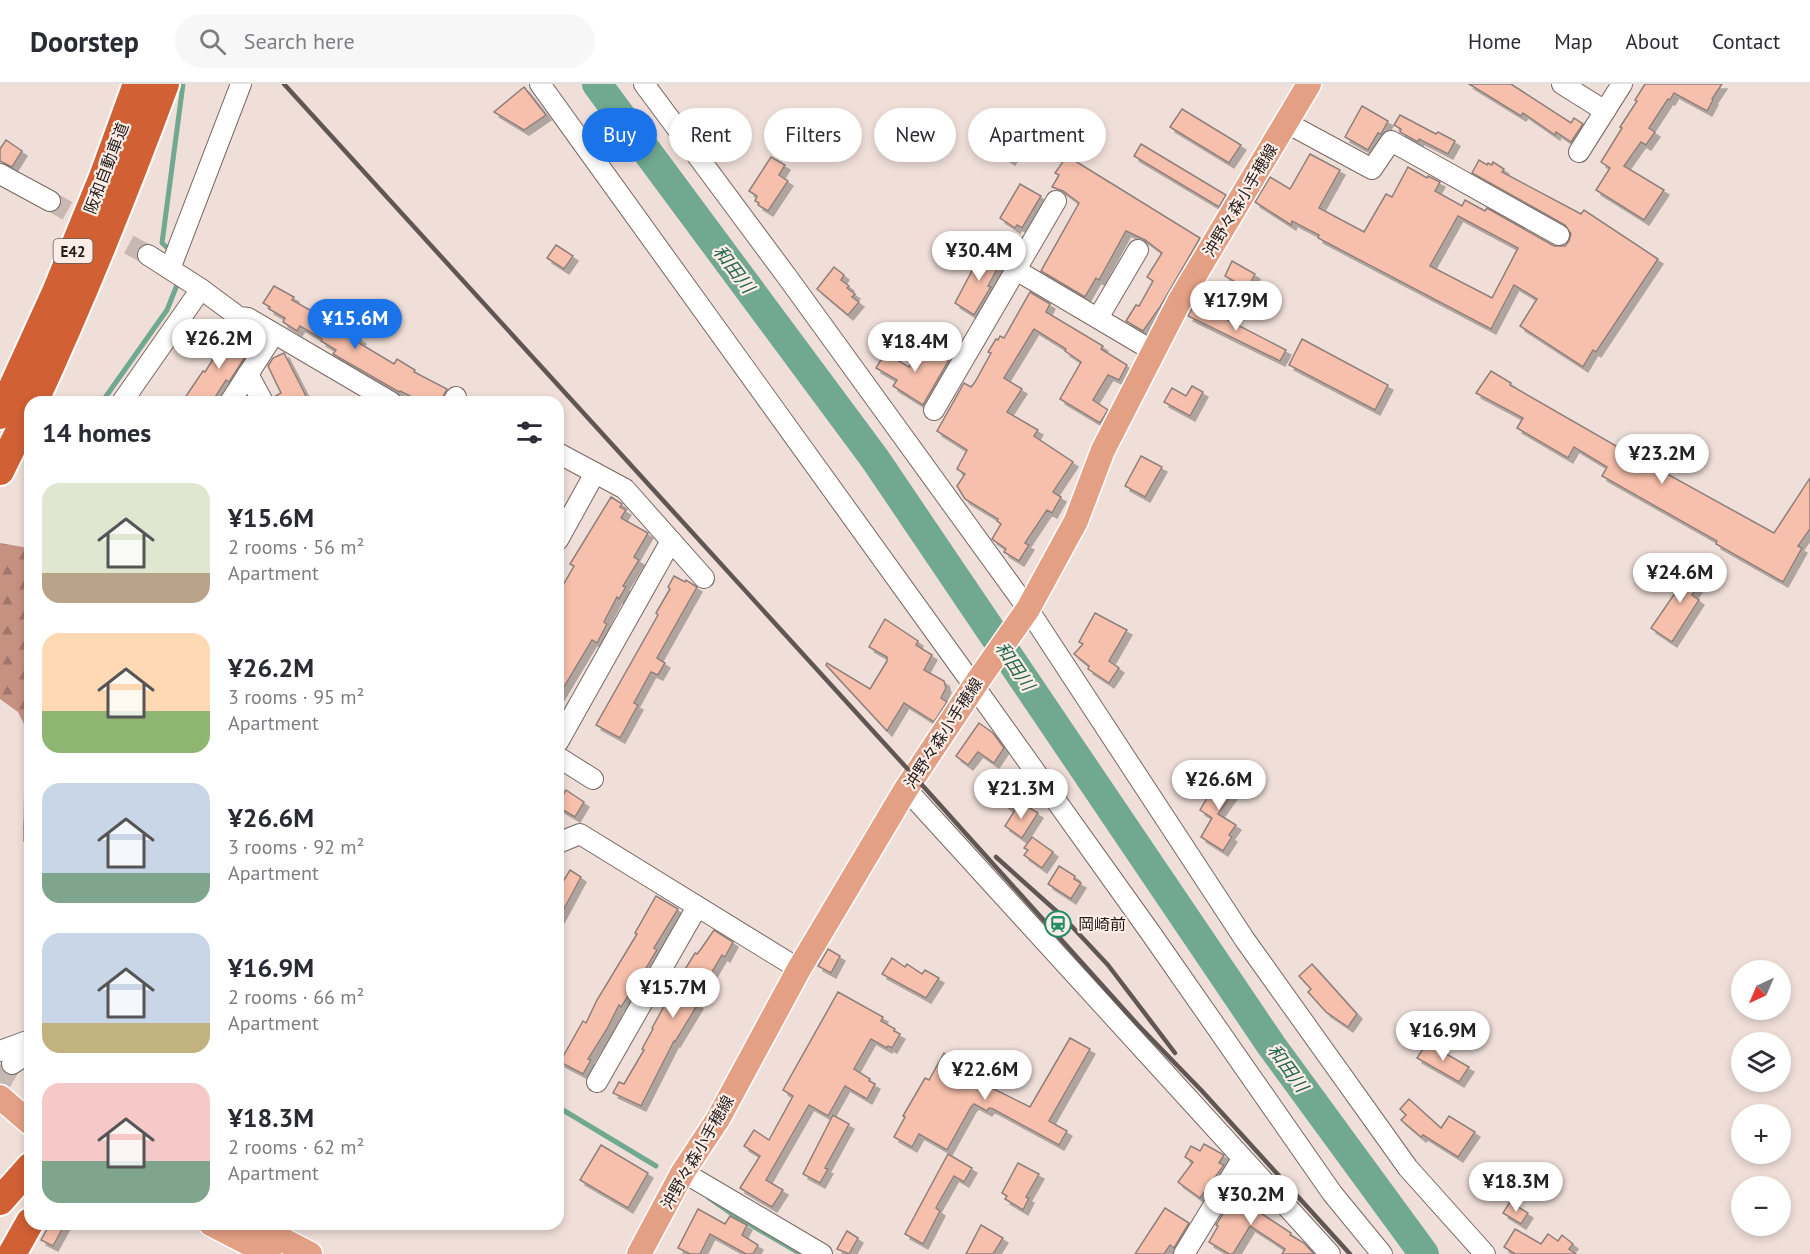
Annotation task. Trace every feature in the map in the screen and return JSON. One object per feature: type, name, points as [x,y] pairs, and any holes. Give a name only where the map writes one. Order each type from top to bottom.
[{"type":"highway","name":"阪和自動車道","points":[[0,415],[56,292],[103,177],[137,84]]},
{"type":"highway","name":"阪和自動車道","points":[[37,396],[79,305],[165,84]]},
{"type":"highway","points":[[0,471],[24,422]]},
{"type":"highway","points":[[0,1201],[24,1174]]},
{"type":"highway","points":[[12,1254],[26,1230]]},
{"type":"main road","name":"沖野々森小手穂線","points":[[639,1254],[683,1172],[718,1119],[799,969],[906,789],[1025,614],[1076,521],[1103,450],[1180,300],[1309,84]]},
{"type":"main road","points":[[0,1095],[24,1105]]},
{"type":"main road","points":[[0,1095],[24,1117]]},
{"type":"main road","points":[[223,1230],[269,1254]]},
{"type":"main road","points":[[264,1230],[310,1254]]},
{"type":"street","points":[[170,269],[241,84]]},
{"type":"street","points":[[540,84],[977,682],[1332,1192],[1382,1254]]},
{"type":"street","points":[[644,84],[782,269],[1025,614],[1245,940],[1408,1168],[1485,1254]]},
{"type":"street","points":[[1562,84],[1605,111]]},
{"type":"street","points":[[1579,152],[1622,84]]},
{"type":"street","points":[[1287,123],[1372,169],[1391,141],[1559,235]]},
{"type":"street","points":[[0,174],[50,201]]},
{"type":"street","points":[[934,411],[1056,201]]},
{"type":"street","points":[[1098,318],[1138,250]]},
{"type":"street","points":[[147,255],[201,289],[239,318],[248,318],[382,396]]},
{"type":"street","points":[[1016,270],[1153,351]]},
{"type":"street","points":[[126,396],[201,289]]},
{"type":"street","points":[[234,396],[274,334]]},
{"type":"street","points":[[248,374],[260,396]]},
{"type":"street","points":[[564,456],[625,489],[704,578]]},
{"type":"street","points":[[564,529],[595,473]]},
{"type":"street","points":[[564,731],[671,541]]},
{"type":"street","points":[[564,761],[593,779]]},
{"type":"street","points":[[906,789],[1330,1254]]},
{"type":"street","points":[[564,841],[580,834],[799,969]]},
{"type":"street","points":[[597,1082],[697,906]]},
{"type":"street","points":[[6,1058],[24,1044]]},
{"type":"street","points":[[6,1058],[24,1054]]},
{"type":"street","points":[[1184,1254],[1242,1159]]},
{"type":"street","points":[[683,1172],[822,1254]]},
{"type":"green space","points":[[0,543],[24,548],[24,724],[18,712],[0,699]]},
{"type":"green space","points":[[24,792],[24,842],[23,841]]},
{"type":"building","points":[[1469,84],[1511,84],[1571,123],[1574,118],[1583,124],[1571,142],[1556,132],[1555,135],[1523,113],[1521,116]]},
{"type":"building","points":[[1645,84],[1722,84],[1707,111],[1674,93],[1649,128],[1655,132],[1646,145],[1641,142],[1624,166],[1664,190],[1644,220],[1596,190],[1610,168],[1601,162]]},
{"type":"building","points":[[524,87],[546,115],[524,130],[494,112]]},
{"type":"building","points":[[1362,106],[1388,121],[1368,150],[1345,137]]},
{"type":"building","points":[[1182,109],[1241,145],[1229,163],[1170,127]]},
{"type":"building","points":[[1400,115],[1455,141],[1448,154],[1400,132],[1401,129],[1394,125]]},
{"type":"building","points":[[6,140],[22,151],[12,167],[0,161],[0,149]]},
{"type":"building","points":[[1141,144],[1226,195],[1219,207],[1134,156]]},
{"type":"building","points":[[1310,154],[1340,170],[1319,208],[1364,232],[1386,194],[1392,197],[1408,167],[1427,178],[1428,176],[1440,182],[1435,191],[1462,206],[1465,200],[1485,211],[1487,208],[1554,246],[1565,246],[1571,234],[1565,225],[1472,173],[1479,160],[1487,165],[1488,163],[1492,165],[1493,162],[1504,169],[1502,172],[1581,214],[1584,210],[1658,259],[1596,352],[1593,350],[1583,367],[1520,326],[1537,299],[1514,285],[1491,329],[1318,238],[1319,235],[1292,221],[1291,225],[1255,202],[1270,177],[1290,189]],"holes":[[[1458,216],[1518,248],[1492,298],[1430,266]]]},
{"type":"building","points":[[768,162],[780,162],[785,165],[779,175],[788,181],[768,211],[758,205],[759,203],[755,201],[757,196],[749,191]]},
{"type":"building","points":[[1063,162],[1077,162],[1200,238],[1160,307],[1143,331],[1126,321],[1136,305],[1139,306],[1153,281],[1147,277],[1162,253],[1145,240],[1126,231],[1099,280],[1096,278],[1085,297],[1041,271],[1079,203],[1063,191],[1052,187],[1059,175],[1055,173]]},
{"type":"building","points":[[1020,184],[1041,196],[1022,228],[1017,225],[1015,228],[1000,218]]},
{"type":"building","points":[[556,245],[573,256],[564,269],[547,258]]},
{"type":"building","points":[[984,248],[1003,258],[988,286],[991,287],[974,315],[955,303]]},
{"type":"building","points":[[1232,261],[1255,274],[1247,289],[1225,276]]},
{"type":"building","points":[[834,267],[844,275],[841,280],[849,286],[847,288],[855,294],[852,297],[859,302],[848,315],[817,289]]},
{"type":"building","points":[[274,286],[294,297],[292,300],[361,339],[359,343],[394,364],[397,359],[415,370],[414,372],[447,389],[443,396],[410,396],[399,392],[333,354],[336,350],[321,341],[322,339],[300,326],[297,331],[283,322],[285,318],[263,303]]},
{"type":"building","points":[[1030,292],[1050,304],[1046,312],[1103,346],[1101,349],[1127,365],[1119,380],[1108,375],[1093,400],[1108,410],[1100,423],[1060,399],[1081,362],[1065,351],[1066,349],[1034,329],[1004,378],[1022,389],[1007,412],[1038,430],[1034,436],[1073,462],[1053,492],[1061,497],[1052,513],[1047,510],[1025,543],[1029,545],[1019,561],[1004,552],[1006,549],[992,539],[1001,524],[997,521],[998,519],[965,499],[957,486],[965,474],[957,469],[967,450],[937,431],[964,383],[971,387],[975,382],[991,353],[988,352],[996,339],[998,340],[1000,336],[1004,338]]},
{"type":"building","points":[[1195,303],[1286,350],[1280,361],[1188,316]]},
{"type":"building","points":[[230,332],[252,346],[229,382],[226,380],[216,396],[186,396],[203,371],[205,372]]},
{"type":"building","points":[[1302,339],[1388,385],[1375,410],[1289,365]]},
{"type":"building","points":[[922,344],[949,360],[923,405],[893,386],[897,380],[876,368],[885,353],[909,367]]},
{"type":"building","points":[[284,353],[306,396],[276,396],[281,393],[268,366],[273,358]]},
{"type":"building","points":[[1491,371],[1511,383],[1510,385],[1623,450],[1626,444],[1643,453],[1640,459],[1774,533],[1810,478],[1810,529],[1798,546],[1802,548],[1783,582],[1716,544],[1717,541],[1602,476],[1607,467],[1574,447],[1568,458],[1517,428],[1523,418],[1476,393]]},
{"type":"building","points":[[1192,386],[1203,392],[1190,416],[1164,402],[1172,388],[1186,396]]},
{"type":"building","points":[[1141,456],[1162,467],[1145,497],[1125,486]]},
{"type":"building","points":[[611,497],[622,504],[620,507],[626,510],[621,518],[648,533],[634,557],[639,560],[623,586],[626,587],[619,599],[617,597],[604,622],[607,624],[597,643],[592,640],[564,687],[564,584],[574,566],[570,564]]},
{"type":"building","points":[[1697,561],[1709,569],[1692,595],[1699,600],[1672,642],[1651,628]]},
{"type":"building","points":[[674,576],[697,587],[657,658],[665,663],[658,675],[651,672],[634,703],[638,705],[620,738],[596,725],[658,615],[656,613],[670,589],[668,587]]},
{"type":"building","points":[[1095,613],[1127,630],[1109,661],[1119,668],[1109,683],[1088,669],[1089,666],[1074,654],[1083,644],[1079,642]]},
{"type":"building","points":[[885,619],[918,641],[916,645],[932,655],[924,670],[944,681],[946,688],[941,698],[947,702],[934,722],[904,703],[887,731],[826,665],[827,663],[870,689],[887,661],[887,657],[869,647]]},
{"type":"building","points":[[979,723],[993,733],[1004,748],[994,763],[978,752],[968,765],[956,756]]},
{"type":"building","points":[[1219,770],[1234,779],[1231,784],[1237,787],[1218,814],[1236,825],[1223,851],[1201,837],[1212,818],[1200,810],[1213,788],[1210,786]]},
{"type":"building","points":[[997,777],[1020,794],[1010,808],[987,791]]},
{"type":"building","points":[[566,790],[584,802],[575,817],[564,811]]},
{"type":"building","points":[[1020,802],[1038,813],[1022,838],[1005,826]]},
{"type":"building","points":[[1032,837],[1053,852],[1042,868],[1024,855],[1028,850],[1024,848]]},
{"type":"building","points":[[1059,866],[1075,876],[1074,879],[1081,883],[1071,899],[1048,884]]},
{"type":"building","points":[[570,870],[581,877],[564,909],[564,880]]},
{"type":"building","points":[[656,896],[678,909],[654,948],[657,950],[648,965],[621,1007],[619,1005],[588,1059],[591,1060],[583,1074],[564,1064],[564,1055],[583,1021],[586,1023],[597,1000],[637,934],[635,933]]},
{"type":"building","points":[[714,930],[733,942],[725,957],[722,955],[709,977],[696,1002],[698,1004],[674,1041],[641,1106],[613,1093],[619,1082],[624,1084],[644,1050],[642,1049],[652,1028],[678,981],[695,953],[697,954]]},
{"type":"building","points":[[828,949],[840,956],[831,973],[818,966]]},
{"type":"building","points":[[892,958],[905,967],[907,964],[922,974],[925,970],[939,978],[926,998],[882,974]]},
{"type":"building","points":[[1312,964],[1357,1014],[1348,1027],[1326,1012],[1308,992],[1311,989],[1299,976]]},
{"type":"building","points":[[838,992],[883,1017],[881,1021],[900,1034],[892,1048],[888,1046],[887,1048],[871,1039],[854,1069],[875,1084],[867,1099],[845,1086],[828,1116],[809,1105],[766,1180],[783,1190],[772,1207],[740,1188],[760,1156],[744,1146],[754,1130],[769,1140],[793,1096],[783,1090]]},
{"type":"building","points":[[1070,1038],[1090,1049],[1049,1121],[1067,1131],[1059,1145],[993,1109],[989,1108],[987,1111],[974,1104],[947,1150],[919,1134],[912,1147],[894,1137],[905,1117],[903,1116],[925,1078],[929,1080],[944,1053],[960,1063],[955,1071],[985,1088],[986,1085],[1030,1107]]},
{"type":"building","points":[[1427,1043],[1469,1067],[1459,1082],[1417,1058]]},
{"type":"building","points":[[1409,1099],[1441,1128],[1449,1116],[1475,1132],[1458,1157],[1423,1135],[1421,1137],[1401,1120],[1406,1115],[1400,1109]]},
{"type":"building","points":[[833,1115],[849,1124],[825,1168],[828,1169],[820,1183],[803,1174]]},
{"type":"building","points":[[1204,1144],[1224,1155],[1219,1163],[1224,1165],[1200,1198],[1178,1182],[1193,1162],[1185,1157],[1191,1146],[1200,1151]]},
{"type":"building","points":[[601,1145],[648,1173],[628,1208],[580,1180]]},
{"type":"building","points":[[948,1154],[972,1168],[964,1182],[954,1176],[936,1208],[940,1211],[923,1244],[905,1234]]},
{"type":"building","points":[[1018,1163],[1039,1174],[1026,1197],[1029,1198],[1023,1210],[1005,1199],[1007,1196],[1002,1193]]},
{"type":"building","points":[[1242,1183],[1258,1193],[1250,1206],[1291,1233],[1290,1235],[1304,1243],[1314,1254],[1282,1254],[1285,1249],[1250,1226],[1233,1254],[1209,1242],[1218,1226],[1216,1225]]},
{"type":"building","points":[[1510,1202],[1528,1213],[1521,1224],[1503,1213]]},
{"type":"building","points":[[1165,1208],[1189,1223],[1174,1248],[1170,1245],[1164,1254],[1135,1254]]},
{"type":"building","points":[[698,1209],[725,1224],[730,1216],[747,1225],[742,1235],[758,1245],[753,1254],[746,1254],[710,1234],[700,1254],[690,1254],[678,1248]]},
{"type":"building","points":[[981,1225],[1003,1238],[993,1254],[966,1254]]},
{"type":"building","points":[[1515,1229],[1541,1244],[1548,1234],[1558,1241],[1562,1235],[1573,1244],[1569,1249],[1576,1254],[1515,1254],[1504,1247]]},
{"type":"building","points":[[47,1230],[62,1230],[53,1246],[41,1240]]},
{"type":"building","points":[[847,1231],[858,1238],[849,1254],[837,1249]]},
{"type":"waterway","points":[[173,253],[162,243],[183,84]]},
{"type":"waterway","name":"和田川","points":[[597,84],[875,459],[1271,1045],[1424,1254]]},
{"type":"waterway","points":[[106,396],[167,310],[179,280]]},
{"type":"waterway","points":[[564,1111],[656,1166]]},
{"type":"waterway","points":[[709,1198],[801,1254]]},
{"type":"tunnel","points":[[50,201],[148,255]]},
{"type":"tunnel","points":[[0,1084],[12,1064]]},
{"type":"railway","points":[[284,84],[1138,1025],[1202,1091],[1350,1254]]},
{"type":"railway","points":[[996,857],[1063,917],[1108,965],[1175,1053]]},
{"type":"place","name":"岡崎前","points":[[1058,924]]}]
